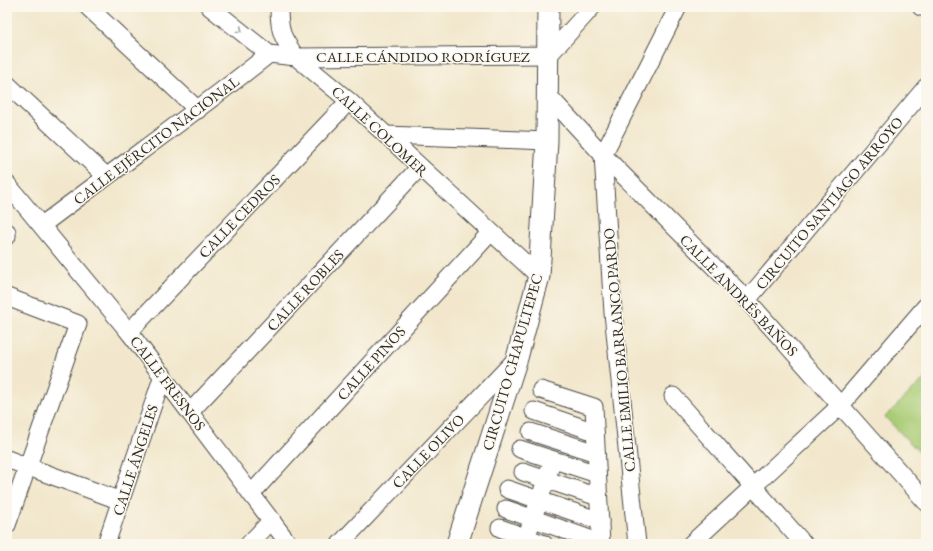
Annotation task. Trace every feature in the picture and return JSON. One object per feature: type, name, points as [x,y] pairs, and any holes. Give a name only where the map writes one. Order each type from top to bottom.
[{"type":"street","points":[[88,7],[198,110]]},
{"type":"street","points":[[210,7],[269,54],[296,57]]},
{"type":"street","name":"CALLE COLOMER","points":[[279,7],[279,27],[284,40],[296,57],[349,101],[419,168],[539,276]]},
{"type":"street","name":"CIRCUITO CHAPULTEPEC","points":[[457,544],[517,358],[539,276],[547,141],[546,93],[549,55],[548,7]]},
{"type":"street","points":[[549,55],[592,7]]},
{"type":"street","points":[[603,155],[678,7]]},
{"type":"street","points":[[920,7],[926,8]]},
{"type":"street","name":"CALLE EJÉRCITO NACIONAL","points":[[42,225],[106,176],[198,110],[269,54]]},
{"type":"street","name":"CALLE CÁNDIDO RODRÍGUEZ","points":[[296,57],[549,55]]},
{"type":"street","points":[[7,84],[106,176]]},
{"type":"street","name":"CIRCUITO SANTIAGO ARROYO","points":[[747,300],[926,87]]},
{"type":"street","name":"CALLE ANDRÉS BAÑOS","points":[[546,93],[603,155],[747,300],[926,502]]},
{"type":"street","name":"CALLE CEDROS","points":[[129,332],[349,101]]},
{"type":"street","points":[[386,135],[547,141]]},
{"type":"street","name":"CALLE EMILIO BARRANCO PARDO","points":[[603,155],[613,313],[636,544]]},
{"type":"street","name":"CALLE ROBLES","points":[[190,412],[419,168]]},
{"type":"street","name":"CALLE FRESNOS","points":[[7,184],[163,375],[289,544]]},
{"type":"street","name":"CALLE PINOS","points":[[252,494],[490,232]]},
{"type":"street","points":[[7,296],[78,324],[7,525]]},
{"type":"street","points":[[691,544],[841,405],[926,306]]},
{"type":"street","name":"CALLE OLIVO","points":[[340,544],[517,358]]},
{"type":"street","name":"CALLE ÁNGELES","points":[[106,544],[163,375]]},
{"type":"street","points":[[506,509],[601,544],[594,407],[542,390]]},
{"type":"street","points":[[673,396],[804,544]]},
{"type":"street","points":[[534,410],[595,432]]},
{"type":"street","points":[[531,432],[596,453]]},
{"type":"street","points":[[520,449],[597,474]]},
{"type":"street","points":[[7,459],[121,501]]},
{"type":"street","points":[[526,541],[553,460]]},
{"type":"street","points":[[523,472],[598,498]]},
{"type":"street","points":[[507,489],[600,521]]},
{"type":"street","points":[[249,544],[272,520]]},
{"type":"street","points":[[500,528],[526,541],[544,544]]},
{"type":"green space","points":[[926,377],[926,459],[885,417]]}]
